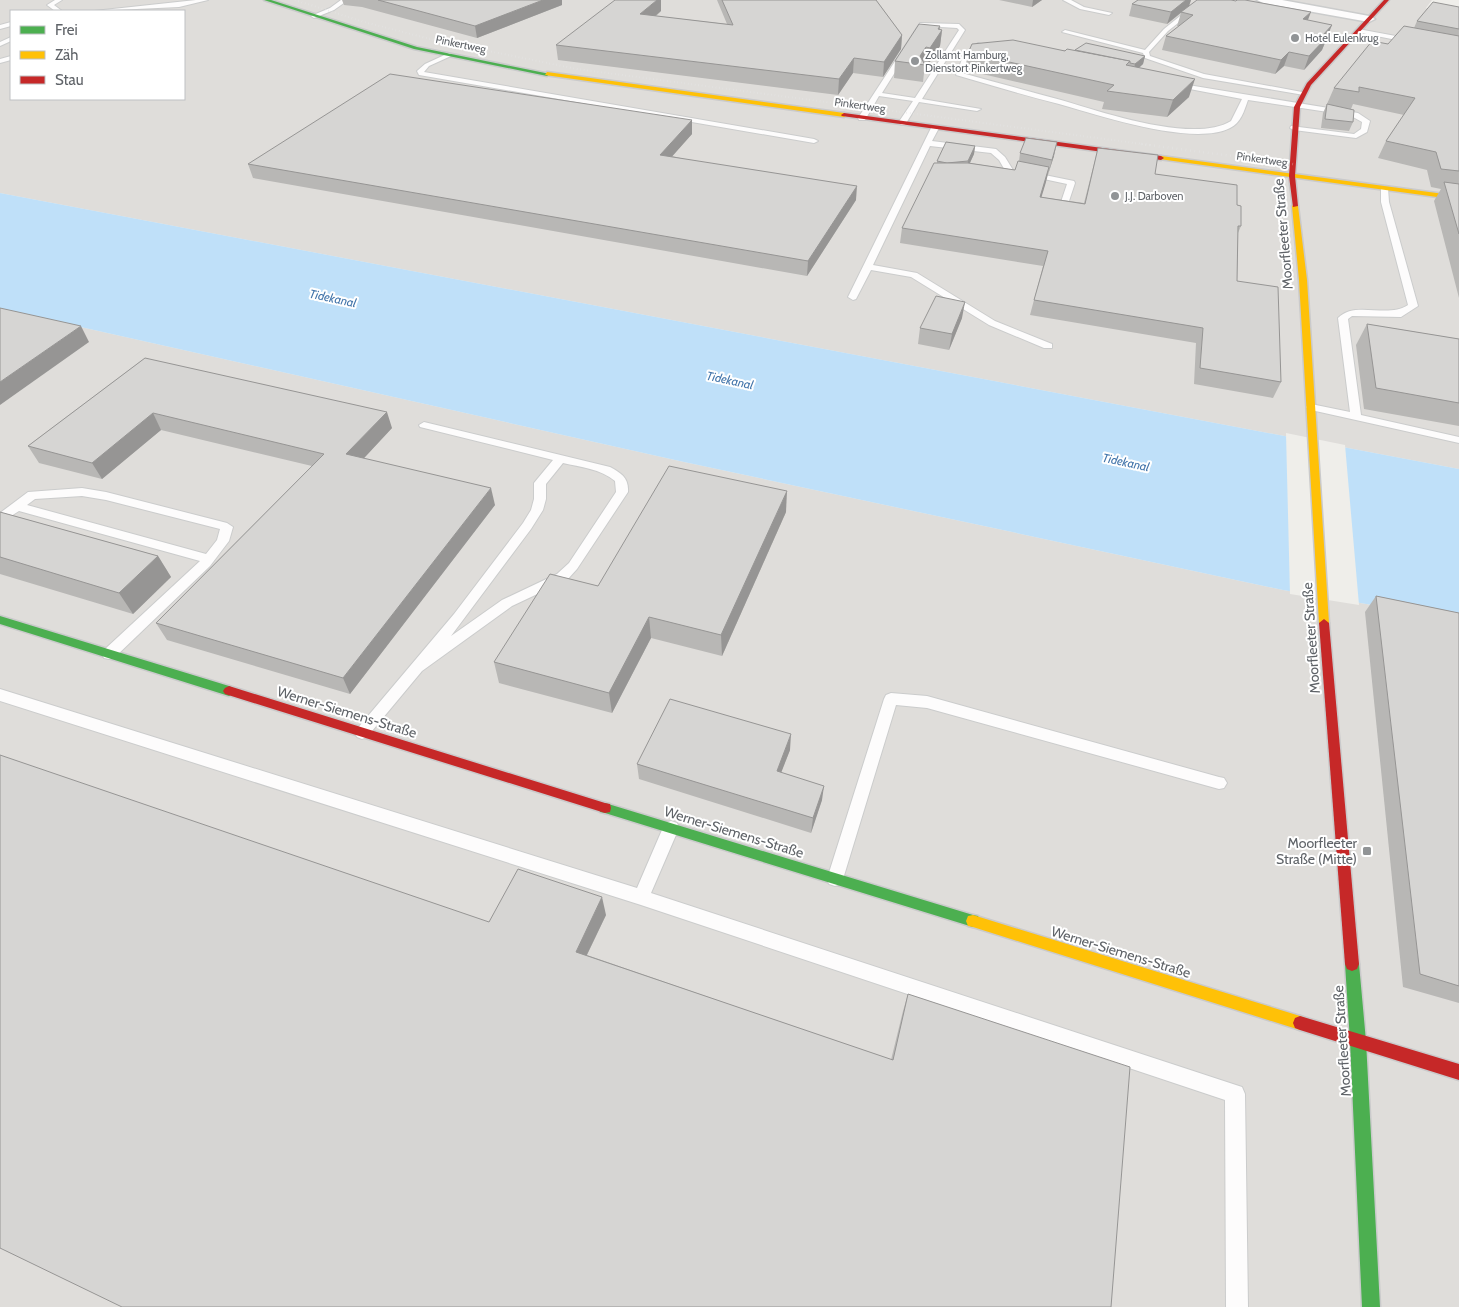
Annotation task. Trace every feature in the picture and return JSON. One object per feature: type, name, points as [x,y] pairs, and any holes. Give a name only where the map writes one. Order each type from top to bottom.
[{"type":"street","points":[[1263,0],[1369,19]]},
{"type":"street","name":"Moorfleeter Straße","points":[[1371,1307],[1358,1041],[1324,618],[1303,280],[1292,176],[1294,128],[1297,106],[1302,94],[1309,84],[1387,0]]},
{"type":"street","name":"Pinkertweg","points":[[272,1],[416,48],[557,76],[1459,198]]},
{"type":"street","name":"Werner-Siemens-Straße","points":[[0,620],[1459,1072]]},
{"type":"lane","points":[[58,10],[50,5],[59,0]]},
{"type":"lane","points":[[142,0],[158,7]]},
{"type":"lane","points":[[112,10],[158,7],[205,0]]},
{"type":"lane","points":[[314,16],[332,9],[345,0]]},
{"type":"lane","points":[[1066,0],[1082,8],[1109,14]]},
{"type":"lane","points":[[1146,52],[1166,30],[1204,0]]},
{"type":"lane","points":[[862,118],[922,24],[959,26],[962,30],[961,33],[902,123]]},
{"type":"lane","points":[[1358,31],[1422,44]]},
{"type":"lane","points":[[1065,32],[1146,52]]},
{"type":"lane","points":[[988,47],[978,45],[966,55],[958,74],[1135,123],[1205,131],[1223,129],[1234,122],[1246,98]]},
{"type":"lane","points":[[1146,52],[1147,57],[1162,64],[1207,76],[1302,94]]},
{"type":"lane","points":[[449,55],[427,65],[420,72],[421,74],[814,141]]},
{"type":"lane","points":[[1170,84],[1355,115],[1366,121],[1366,126],[1359,136],[1352,137],[1294,128]]},
{"type":"lane","points":[[877,94],[977,108]]},
{"type":"lane","points":[[853,297],[917,172],[926,143],[935,128]]},
{"type":"lane","points":[[926,143],[993,151],[1002,159],[1005,170],[1071,183],[1064,202]]},
{"type":"lane","points":[[1356,417],[1344,318],[1350,313],[1401,314],[1414,306],[1385,202],[1384,188]]},
{"type":"lane","points":[[868,267],[914,275],[992,323],[1048,346]]},
{"type":"lane","points":[[1311,407],[1459,440]]},
{"type":"lane","points":[[413,670],[507,604],[562,576],[572,566],[622,492],[623,484],[620,477],[606,470],[424,425]]},
{"type":"lane","points":[[362,733],[459,617],[527,526],[537,510],[540,499],[540,483],[560,458]]},
{"type":"lane","points":[[0,518],[32,495],[82,492],[106,496],[227,527],[223,541],[209,559],[109,654]]},
{"type":"lane","points":[[17,506],[209,559]]},
{"type":"lane","points":[[0,695],[640,897],[1235,1094],[1237,1307]]},
{"type":"lane","points":[[835,879],[891,700],[927,702],[1219,784]]},
{"type":"lane","points":[[640,897],[671,828]]},
{"type":"shaded area","points":[[0,0],[1432,0],[1426,8],[1459,14],[1459,469],[0,193]]},
{"type":"shaded area","points":[[0,309],[684,462],[1283,590],[1459,622],[1459,1307],[0,1307]]},
{"type":"water","name":"Tidekanal","points":[[0,193],[1459,469],[1459,622],[1283,590],[684,462],[0,309]]},
{"type":"pier","points":[[1286,433],[1345,445],[1359,605],[1290,594]]},
{"type":"building","points":[[378,0],[543,0],[475,26]]},
{"type":"building","points":[[615,0],[657,0],[640,14],[733,25],[722,0],[876,0],[902,35],[884,62],[854,58],[839,79],[556,45]]},
{"type":"building","points":[[1138,0],[1186,0],[1171,12],[1132,4]]},
{"type":"building","points":[[1197,0],[1245,0],[1311,12],[1303,19],[1332,25],[1323,35],[1328,36],[1309,56],[1289,52],[1281,60],[1166,36],[1193,15],[1181,12]]},
{"type":"building","points":[[1433,2],[1459,7],[1459,29],[1417,21]]},
{"type":"building","points":[[919,24],[940,26],[938,29],[942,30],[930,48],[926,47],[920,56],[925,65],[895,61]]},
{"type":"building","points":[[1404,26],[1459,36],[1459,171],[1441,169],[1436,152],[1386,141],[1415,98],[1359,87],[1359,92],[1334,88],[1372,41],[1388,44]]},
{"type":"building","points":[[1013,40],[1065,51],[1067,49],[1130,61],[1126,65],[1195,79],[1173,100],[1107,91],[1114,85],[968,53],[972,44]]},
{"type":"building","points":[[1086,43],[1145,56],[1135,64],[1130,63],[1130,61],[1075,50]]},
{"type":"building","points":[[390,74],[692,120],[660,155],[857,186],[808,261],[248,164]]},
{"type":"building","points":[[1327,104],[1354,110],[1353,122],[1325,119]]},
{"type":"building","points":[[1026,138],[1057,142],[1052,160],[1020,153]]},
{"type":"building","points":[[946,142],[975,146],[968,161],[947,163],[937,161]]},
{"type":"building","points":[[1098,148],[1158,155],[1155,174],[1237,185],[1237,205],[1241,206],[1241,226],[1238,226],[1237,281],[1278,287],[1281,382],[1200,368],[1203,328],[1034,300],[1048,251],[902,228],[934,163],[968,163],[1015,170],[1018,161],[1049,167],[1040,197],[1085,204]]},
{"type":"building","points":[[1444,182],[1459,184],[1459,234]]},
{"type":"building","points":[[936,296],[965,302],[952,334],[920,328]]},
{"type":"building","points":[[0,308],[81,326],[0,382]]},
{"type":"building","points":[[1367,324],[1459,339],[1459,403],[1376,388]]},
{"type":"building","points":[[145,358],[387,412],[346,454],[491,488],[343,678],[156,623],[324,454],[153,413],[92,463],[28,446]]},
{"type":"building","points":[[669,466],[787,491],[721,635],[649,617],[609,693],[494,662],[550,574],[598,586]]},
{"type":"building","points":[[0,512],[158,556],[119,593],[0,557]]},
{"type":"building","points":[[1376,596],[1459,613],[1459,986],[1420,974]]},
{"type":"building","points":[[670,699],[791,734],[777,771],[824,786],[813,818],[637,764]]},
{"type":"building","points":[[0,755],[489,922],[518,869],[602,897],[576,952],[893,1060],[908,994],[1130,1067],[1111,1307],[122,1307],[0,1248]]},
{"type":"railway","points":[[295,0],[364,22],[434,40],[577,69],[1150,145]]},
{"type":"railway","points":[[1141,144],[1293,164]]},
{"type":"traffic: fast","points":[[266,0],[416,48],[547,74]]},
{"type":"traffic: fast","points":[[0,620],[229,691]]},
{"type":"traffic: fast","points":[[605,808],[973,921]]},
{"type":"traffic: fast","points":[[1352,964],[1358,1041],[1371,1307]]},
{"type":"traffic: slow","points":[[547,74],[844,115]]},
{"type":"traffic: slow","points":[[1161,158],[1459,198]]},
{"type":"traffic: slow","points":[[1295,206],[1303,280],[1324,623]]},
{"type":"traffic: slow","points":[[973,921],[1300,1023]]},
{"type":"traffic: jam","points":[[1295,206],[1292,176],[1297,107],[1309,84],[1387,0]]},
{"type":"traffic: jam","points":[[844,115],[1161,158]]},
{"type":"traffic: jam","points":[[1324,623],[1352,964]]},
{"type":"traffic: jam","points":[[229,691],[605,808]]},
{"type":"traffic: jam","points":[[1300,1023],[1459,1072]]},
{"type":"place","name":"Hotel Eulenkrug","points":[[1295,38]]},
{"type":"place","name":"Zollamt Hamburg, Dienstort Pinkertweg","points":[[915,61]]},
{"type":"place","name":"J.J. Darboven","points":[[1115,196]]},
{"type":"place","name":"Moorfleeter Straße (Mitte)","points":[[1367,851]]}]
